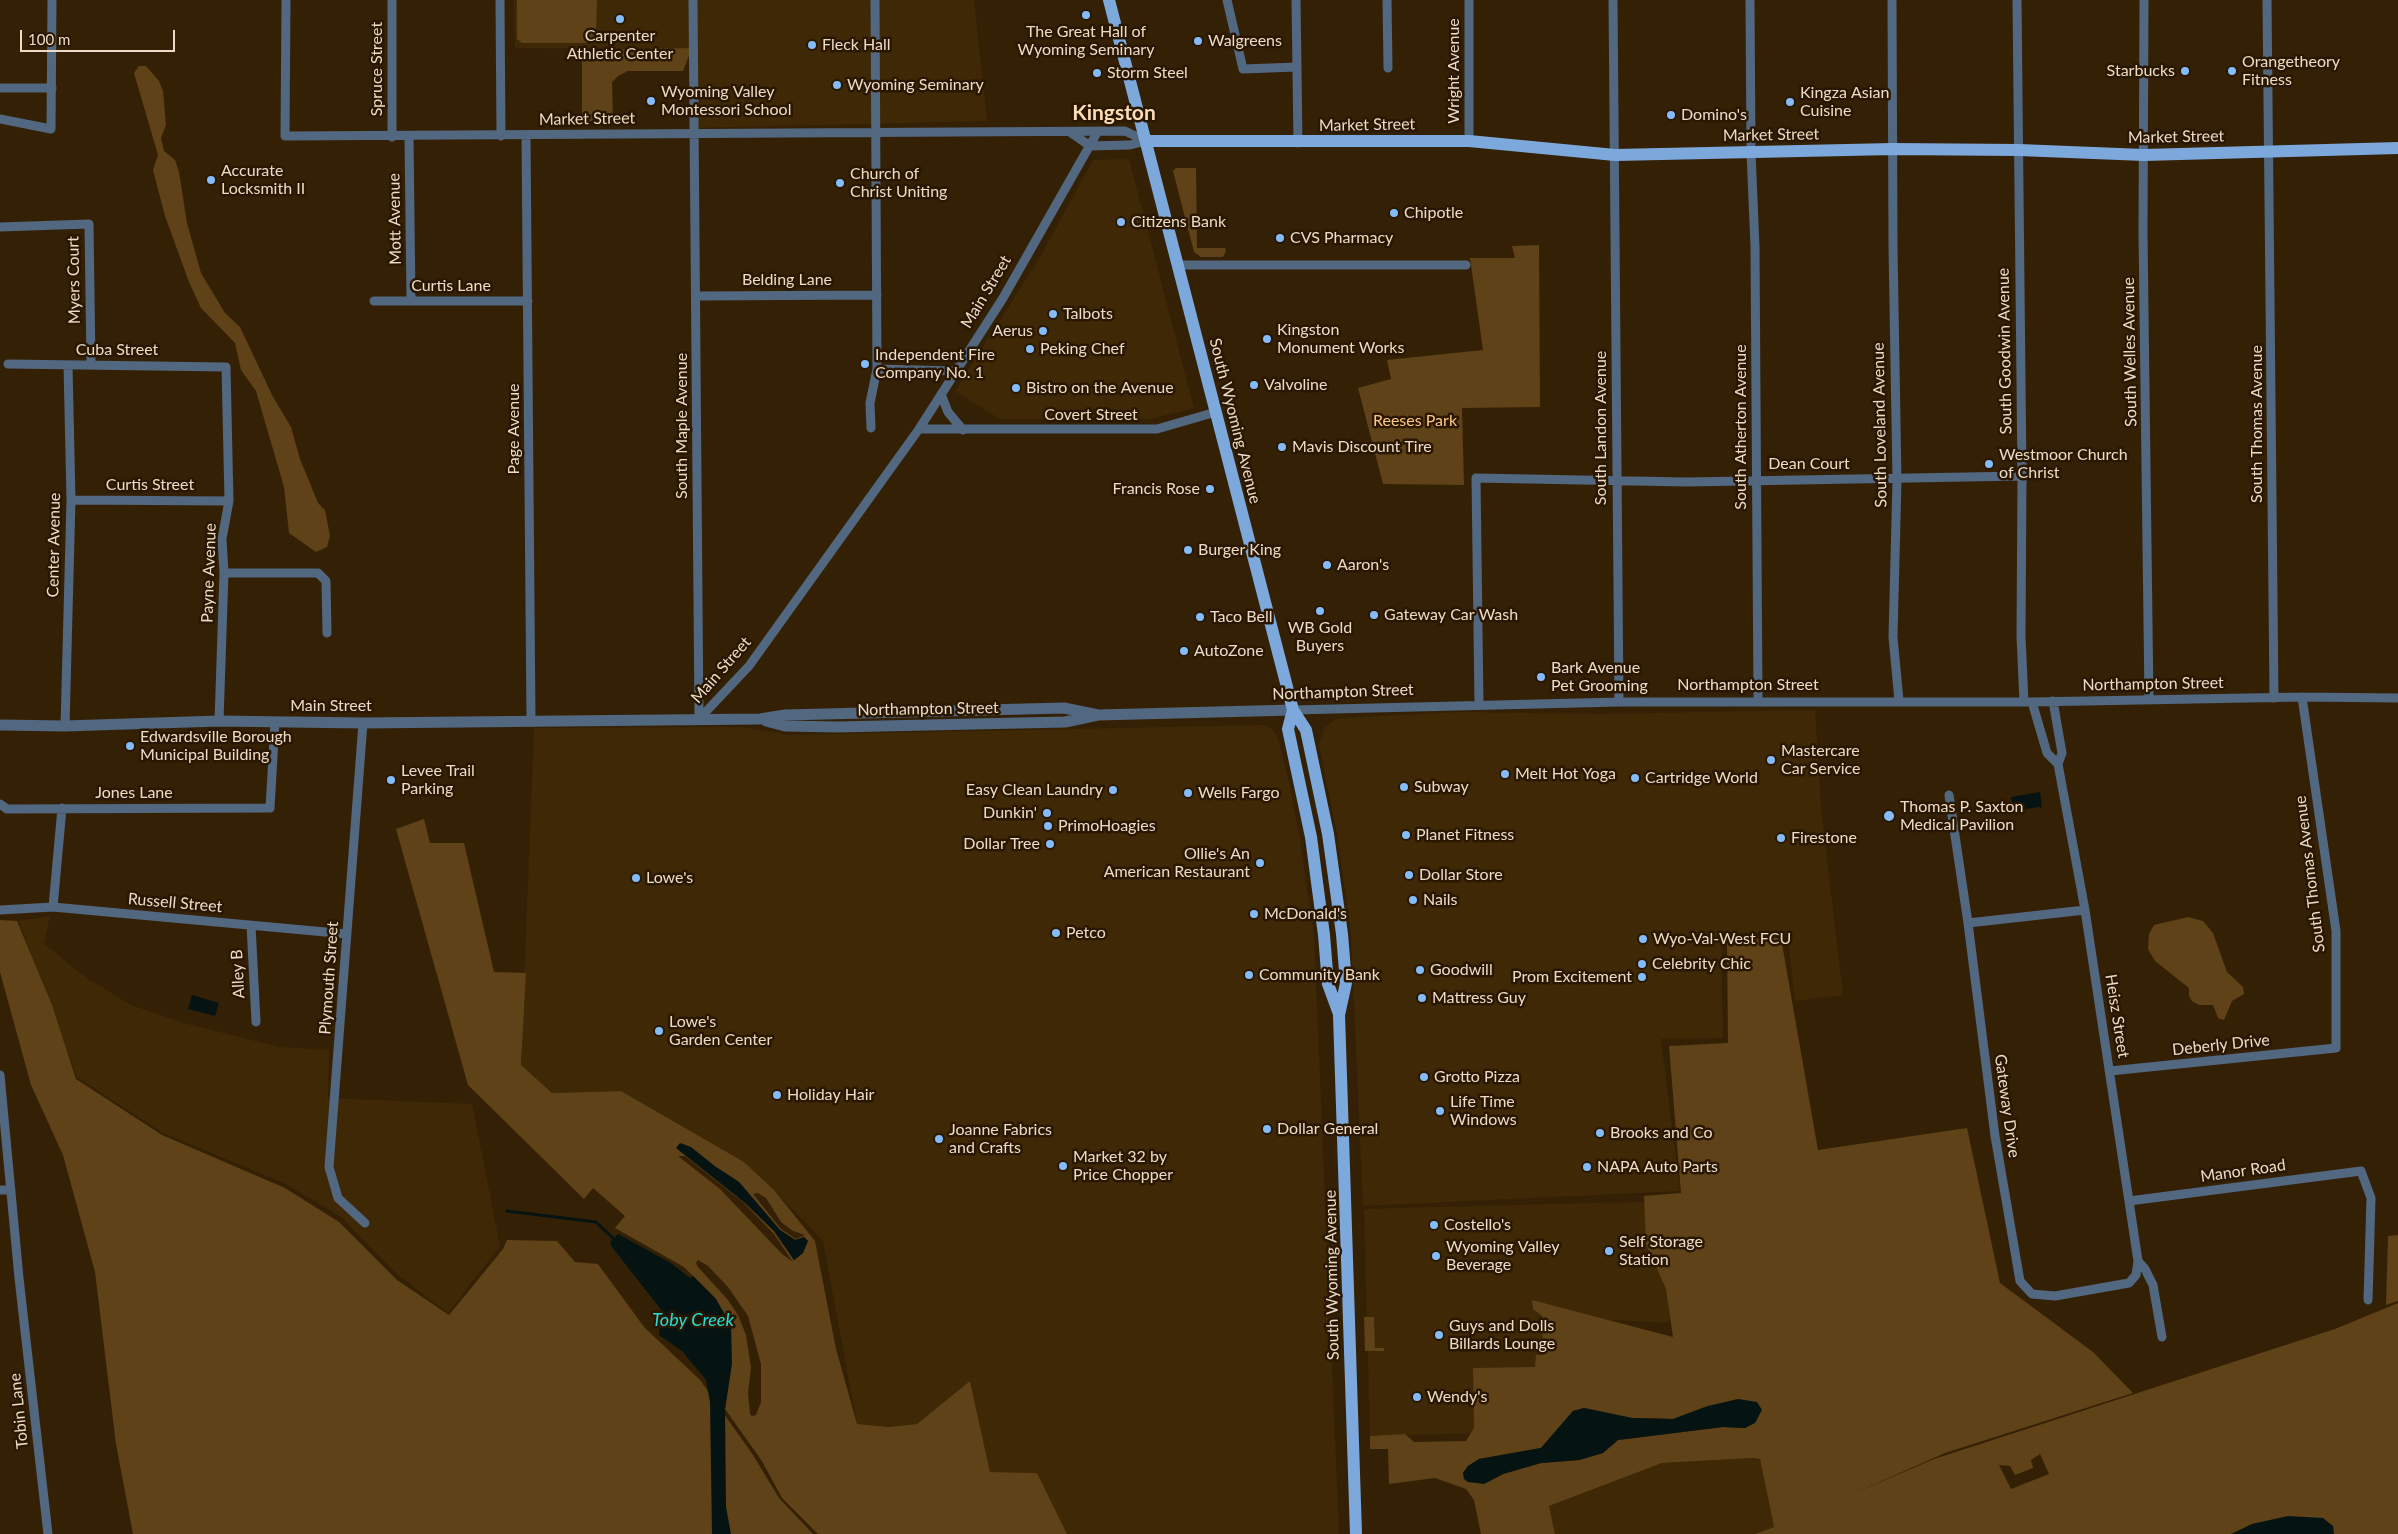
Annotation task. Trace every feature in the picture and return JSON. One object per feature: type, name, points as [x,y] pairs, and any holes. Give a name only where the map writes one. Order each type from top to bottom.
[{"type":"main road","name":"South Wyoming Avenue","points":[[1109,0],[1293,710],[1306,730],[1333,867],[1346,983],[1339,1015],[1356,1534]]},
{"type":"main road","name":"Market Street","points":[[1146,141],[1470,141],[1615,154],[1893,149],[2019,150],[2144,155],[2398,148]]},
{"type":"main road","name":"South Wyoming Avenue","points":[[1293,710],[1288,729],[1310,837],[1324,935],[1328,984],[1339,1015]]},
{"type":"street","points":[[0,119],[51,129],[52,0]]},
{"type":"street","name":"Market Street","points":[[286,0],[285,136],[409,137],[696,132],[877,134],[1125,131],[1146,141]]},
{"type":"street","name":"Spruce Street","points":[[392,0],[392,137]]},
{"type":"street","points":[[500,0],[501,136]]},
{"type":"street","name":"South Maple Avenue","points":[[693,0],[696,132],[699,720]]},
{"type":"street","points":[[871,428],[870,403],[877,369],[875,0]]},
{"type":"street","points":[[1227,0],[1243,69],[1297,67]]},
{"type":"street","points":[[1296,0],[1298,142]]},
{"type":"street","points":[[1386,0],[1388,68]]},
{"type":"street","name":"Wright Avenue","points":[[1469,0],[1470,141]]},
{"type":"street","name":"South Landon Avenue","points":[[1613,0],[1619,702]]},
{"type":"street","name":"South Atherton Avenue","points":[[1750,0],[1751,152],[1755,246],[1758,701]]},
{"type":"street","name":"South Loveland Avenue","points":[[1892,0],[1897,480],[1893,637],[1899,701]]},
{"type":"street","name":"South Goodwin Avenue","points":[[2017,0],[2022,476],[2021,636],[2028,702]]},
{"type":"street","name":"South Welles Avenue","points":[[2144,0],[2149,700]]},
{"type":"street","name":"South Thomas Avenue","points":[[2267,0],[2274,698]]},
{"type":"street","points":[[0,88],[52,88]]},
{"type":"street","name":"Main Street","points":[[0,725],[64,726],[219,720],[363,723],[699,720],[749,666],[919,430],[1010,286],[1098,131]]},
{"type":"street","points":[[1070,132],[1090,146]]},
{"type":"street","name":"Page Avenue","points":[[526,136],[531,720]]},
{"type":"street","name":"Mott Avenue","points":[[409,137],[411,301]]},
{"type":"street","name":"Market Street","points":[[1090,146],[1130,145],[1146,141]]},
{"type":"street","name":"Myers Court","points":[[0,227],[89,224],[91,364]]},
{"type":"street","points":[[1179,265],[1466,266]]},
{"type":"street","name":"Belding Lane","points":[[696,296],[877,295]]},
{"type":"street","name":"Curtis Lane","points":[[374,301],[528,301]]},
{"type":"street","name":"Cuba Street","points":[[8,364],[226,367]]},
{"type":"street","name":"Center Avenue","points":[[64,726],[71,500],[68,365]]},
{"type":"street","name":"Payne Avenue","points":[[219,720],[224,573],[222,539],[229,501],[226,367]]},
{"type":"street","points":[[877,369],[956,371]]},
{"type":"street","points":[[942,394],[948,412],[963,430]]},
{"type":"street","name":"Covert Street","points":[[919,430],[1157,429],[1216,412]]},
{"type":"street","name":"Dean Court","points":[[1479,705],[1476,478],[1687,482],[1756,479],[1897,480],[2022,476]]},
{"type":"street","name":"Curtis Street","points":[[71,500],[229,501]]},
{"type":"street","points":[[224,573],[318,573],[326,581],[327,633]]},
{"type":"street","name":"South Thomas Avenue","points":[[2302,697],[2336,931],[2336,1048]]},
{"type":"street","name":"Northampton Street","points":[[699,720],[760,719],[785,715],[1064,708],[1098,715],[1619,702],[2028,702],[2302,697],[2398,698]]},
{"type":"street","points":[[2052,701],[2062,754],[2058,764]]},
{"type":"street","name":"Heisz Street","points":[[2028,702],[2047,753],[2058,764],[2085,910],[2138,1261],[2145,1269],[2153,1285],[2162,1337]]},
{"type":"street","name":"Jones Lane","points":[[0,804],[7,808],[270,808],[275,722]]},
{"type":"street","name":"Plymouth Street","points":[[363,723],[329,1168],[338,1198],[365,1223]]},
{"type":"street","name":"Gateway Drive","points":[[1949,794],[1968,923],[1995,1136],[2020,1281],[2032,1294],[2055,1296],[2129,1282],[2136,1276],[2138,1261]]},
{"type":"street","points":[[53,907],[62,808]]},
{"type":"street","name":"Russell Street","points":[[0,910],[53,907],[347,934]]},
{"type":"street","points":[[1968,923],[2085,910]]},
{"type":"street","name":"Alley B","points":[[251,924],[256,1022]]},
{"type":"street","name":"Deberly Drive","points":[[2110,1071],[2336,1048]]},
{"type":"street","name":"Tobin Lane","points":[[0,1075],[10,1190],[48,1534]]},
{"type":"street","name":"Manor Road","points":[[2129,1201],[2361,1171],[2371,1198],[2368,1300]]},
{"type":"street","points":[[0,1190],[10,1190]]},
{"type":"shaded area","name":"Wyoming Seminary","points":[[514,0],[974,0],[987,121],[690,128],[692,49],[515,48]]},
{"type":"shaded area","points":[[1129,159],[1194,408],[1150,419],[1000,419],[955,391],[1039,259],[1093,160]]},
{"type":"shaded area","points":[[1815,710],[1821,808],[1843,995],[1795,1001],[1787,931],[1721,934],[1723,1038],[1661,1039],[1680,1191],[1363,1206],[1351,933],[1337,834],[1319,745],[1324,728],[1336,719],[1342,718],[1460,712],[1599,714]]},
{"type":"shaded area","points":[[1264,725],[1272,729],[1277,736],[1287,773],[1300,839],[1314,936],[1339,1534],[1067,1534],[1037,1473],[990,1472],[970,1381],[917,1424],[889,1427],[857,1424],[823,1241],[744,1162],[621,1091],[552,1093],[521,1065],[534,728],[743,727],[788,735]]},
{"type":"shaded area","points":[[50,916],[44,944],[88,979],[131,1005],[183,1023],[279,1047],[329,1050],[328,1098],[472,1104],[500,1246],[448,1313],[397,1274],[340,1216],[284,1183],[163,1133],[77,1077],[19,921]]},
{"type":"shaded area","points":[[1673,1201],[1669,1323],[1558,1317],[1559,1380],[1484,1433],[1370,1436],[1364,1209]]},
{"type":"shaded area","points":[[1760,1458],[1774,1527],[1755,1534],[1555,1534],[1549,1506],[1662,1463]]},
{"type":"green space","points":[[517,0],[597,0],[596,37],[591,43],[522,43],[517,39]]},
{"type":"green space","points":[[692,48],[683,71],[628,71],[618,76],[612,82],[613,121],[582,121],[582,50]]},
{"type":"green space","points":[[139,66],[146,66],[159,81],[163,91],[166,125],[161,138],[164,151],[175,160],[179,172],[187,223],[201,273],[225,313],[240,327],[273,397],[291,427],[300,459],[318,503],[325,510],[330,536],[327,547],[316,552],[289,533],[284,487],[256,391],[241,370],[235,343],[201,308],[189,282],[165,216],[153,170],[158,155],[134,73]]},
{"type":"green space","points":[[1176,168],[1196,168],[1197,248],[1225,248],[1226,251],[1223,257],[1201,257],[1194,252],[1173,171]]},
{"type":"green space","name":"Reeses Park","points":[[1539,245],[1540,407],[1462,408],[1464,485],[1383,484],[1358,388],[1391,379],[1387,360],[1483,350],[1470,258],[1515,258],[1512,246]]},
{"type":"green space","points":[[424,819],[430,843],[464,843],[494,972],[526,973],[521,1065],[552,1093],[621,1091],[744,1162],[774,1190],[815,1241],[836,1349],[857,1424],[889,1427],[917,1424],[970,1381],[990,1472],[1037,1473],[1067,1534],[818,1534],[782,1498],[762,1461],[725,1409],[732,1363],[716,1299],[684,1267],[615,1228],[625,1216],[593,1188],[584,1199],[468,1085],[396,829]],"holes":[[[677,1148],[716,1167],[739,1182],[780,1230],[796,1240],[804,1237],[807,1241],[803,1253],[794,1260],[774,1231],[745,1203]],[[678,1156],[685,1156],[744,1203],[774,1234],[793,1262],[782,1254],[720,1189]],[[758,1193],[766,1198],[781,1222],[793,1231],[805,1235],[796,1239],[781,1229],[753,1194]],[[698,1260],[708,1266],[728,1287],[748,1316],[761,1364],[761,1402],[756,1415],[752,1416],[750,1414],[748,1393],[751,1368],[746,1335],[738,1315],[728,1300],[696,1263]]]},
{"type":"green space","points":[[2188,917],[2203,921],[2213,933],[2227,972],[2243,987],[2244,994],[2232,1001],[2224,1020],[2218,1018],[2213,1005],[2199,1005],[2192,1001],[2189,996],[2189,988],[2155,961],[2148,949],[2149,934],[2154,925]]},
{"type":"green space","points":[[0,920],[17,921],[52,1005],[76,1079],[162,1135],[285,1188],[339,1222],[397,1280],[449,1315],[503,1249],[507,1240],[557,1241],[575,1262],[598,1264],[644,1327],[700,1380],[753,1455],[779,1498],[813,1534],[133,1534],[116,1444],[95,1272],[63,1155],[31,1085],[0,972]]},
{"type":"green space","points":[[1781,938],[1818,1150],[1967,1128],[2000,1283],[2093,1352],[2133,1393],[1945,1453],[1848,1496],[1934,1459],[2335,1329],[2398,1303],[2398,1534],[1755,1534],[1774,1527],[1760,1459],[1754,1458],[1662,1463],[1549,1506],[1555,1534],[1481,1534],[1474,1500],[1466,1489],[1435,1478],[1389,1484],[1388,1449],[1370,1449],[1370,1436],[1405,1434],[1414,1442],[1466,1441],[1474,1428],[1473,1368],[1535,1367],[1536,1355],[1543,1355],[1542,1316],[1533,1309],[1532,1300],[1673,1337],[1666,1289],[1646,1244],[1644,1196],[1681,1193],[1669,1046],[1728,1043],[1727,939]],"holes":[[[1708,1406],[1745,1428],[1723,1427],[1618,1440],[1603,1453],[1579,1460],[1541,1463],[1503,1474],[1484,1484],[1463,1473],[1468,1466],[1479,1459],[1541,1448],[1573,1411],[1584,1408],[1632,1418],[1673,1419]],[[2040,1454],[2049,1474],[2011,1489],[1999,1465],[2010,1466],[2015,1475],[2033,1468],[2031,1460]]]},
{"type":"green space","points":[[2398,1235],[2398,1301],[2386,1305],[2388,1236]]},
{"type":"green space","points":[[1364,1317],[1374,1317],[1375,1348],[1384,1348],[1384,1351],[1365,1351]]},
{"type":"water","points":[[2040,792],[2042,808],[2014,811],[2011,797]]},
{"type":"water","points":[[192,995],[219,1003],[215,1016],[188,1009]]},
{"type":"water","points":[[680,1143],[691,1147],[739,1182],[780,1230],[795,1240],[804,1237],[808,1241],[803,1253],[794,1260],[774,1231],[745,1203],[676,1148]]},
{"type":"water","name":"Toby Creek","points":[[618,1234],[671,1263],[690,1278],[693,1276],[716,1299],[731,1325],[732,1363],[725,1409],[726,1507],[731,1534],[712,1534],[710,1402],[706,1380],[682,1351],[659,1335],[662,1311],[612,1247],[610,1242]]},
{"type":"water","points":[[1738,1399],[1757,1402],[1762,1410],[1755,1423],[1745,1428],[1723,1427],[1618,1440],[1603,1453],[1579,1460],[1541,1463],[1503,1474],[1484,1484],[1468,1482],[1464,1479],[1463,1473],[1468,1466],[1479,1459],[1541,1448],[1573,1411],[1584,1408],[1632,1418],[1673,1419],[1708,1406]]},
{"type":"water","points":[[2288,1516],[2323,1518],[2333,1526],[2334,1534],[2231,1534],[2252,1524]]},
{"type":"waterway","name":"Toby Creek","points":[[507,1211],[596,1222],[616,1241]]},
{"type":"place","name":"The Great Hall of Wyoming Seminary","points":[[1086,15]]},
{"type":"place","name":"Carpenter Athletic Center","points":[[620,19]]},
{"type":"place","name":"Walgreens","points":[[1198,41]]},
{"type":"place","name":"Fleck Hall","points":[[812,45]]},
{"type":"place","name":"Starbucks","points":[[2185,71]]},
{"type":"place","name":"Orangetheory Fitness","points":[[2232,71]]},
{"type":"place","name":"Storm Steel","points":[[1097,73]]},
{"type":"place","name":"Wyoming Seminary","points":[[837,85]]},
{"type":"place","name":"Wyoming Valley Montessori School","points":[[651,101]]},
{"type":"place","name":"Kingza Asian Cuisine","points":[[1790,102]]},
{"type":"place","name":"Domino's","points":[[1671,115]]},
{"type":"place","name":"Accurate Locksmith II","points":[[211,180]]},
{"type":"place","name":"Church of Christ Uniting","points":[[840,183]]},
{"type":"place","name":"Chipotle","points":[[1394,213]]},
{"type":"place","name":"Citizens Bank","points":[[1121,222]]},
{"type":"place","name":"CVS Pharmacy","points":[[1280,238]]},
{"type":"place","name":"Talbots","points":[[1053,314]]},
{"type":"place","name":"Aerus","points":[[1043,331]]},
{"type":"place","name":"Kingston Monument Works","points":[[1267,339]]},
{"type":"place","name":"Peking Chef","points":[[1030,349]]},
{"type":"place","name":"Independent Fire Company No. 1","points":[[865,364]]},
{"type":"place","name":"Valvoline","points":[[1254,385]]},
{"type":"place","name":"Bistro on the Avenue","points":[[1016,388]]},
{"type":"place","name":"Mavis Discount Tire","points":[[1282,447]]},
{"type":"place","name":"Westmoor Church of Christ","points":[[1989,464]]},
{"type":"place","name":"Francis Rose","points":[[1210,489]]},
{"type":"place","name":"Burger King","points":[[1188,550]]},
{"type":"place","name":"Aaron's","points":[[1327,565]]},
{"type":"place","name":"WB Gold Buyers","points":[[1320,611]]},
{"type":"place","name":"Gateway Car Wash","points":[[1374,615]]},
{"type":"place","name":"Taco Bell","points":[[1200,617]]},
{"type":"place","name":"AutoZone","points":[[1184,651]]},
{"type":"place","name":"Bark Avenue Pet Grooming","points":[[1541,677]]},
{"type":"place","name":"Edwardsville Borough Municipal Building","points":[[130,746]]},
{"type":"place","name":"Mastercare Car Service","points":[[1771,760]]},
{"type":"place","name":"Melt Hot Yoga","points":[[1505,774]]},
{"type":"place","name":"Cartridge World","points":[[1635,778]]},
{"type":"place","name":"Levee Trail Parking","points":[[391,780]]},
{"type":"place","name":"Subway","points":[[1404,787]]},
{"type":"place","name":"Easy Clean Laundry","points":[[1113,790]]},
{"type":"place","name":"Wells Fargo","points":[[1188,793]]},
{"type":"place","name":"Dunkin'","points":[[1047,813]]},
{"type":"place","name":"Thomas P. Saxton Medical Pavilion","points":[[1889,816]]},
{"type":"place","name":"PrimoHoagies","points":[[1048,826]]},
{"type":"place","name":"Planet Fitness","points":[[1406,835]]},
{"type":"place","name":"Firestone","points":[[1781,838]]},
{"type":"place","name":"Dollar Tree","points":[[1050,844]]},
{"type":"place","name":"Ollie's An American Restaurant","points":[[1260,863]]},
{"type":"place","name":"Dollar Store","points":[[1409,875]]},
{"type":"place","name":"Lowe's","points":[[636,878]]},
{"type":"place","name":"Nails","points":[[1413,900]]},
{"type":"place","name":"McDonald's","points":[[1254,914]]},
{"type":"place","name":"Petco","points":[[1056,933]]},
{"type":"place","name":"Wyo-Val-West FCU","points":[[1643,939]]},
{"type":"place","name":"Celebrity Chic","points":[[1642,964]]},
{"type":"place","name":"Goodwill","points":[[1420,970]]},
{"type":"place","name":"Community Bank","points":[[1249,975]]},
{"type":"place","name":"Prom Excitement","points":[[1642,977]]},
{"type":"place","name":"Mattress Guy","points":[[1422,998]]},
{"type":"place","name":"Lowe's Garden Center","points":[[659,1031]]},
{"type":"place","name":"Grotto Pizza","points":[[1424,1077]]},
{"type":"place","name":"Holiday Hair","points":[[777,1095]]},
{"type":"place","name":"Life Time Windows","points":[[1440,1111]]},
{"type":"place","name":"Dollar General","points":[[1267,1129]]},
{"type":"place","name":"Brooks and Co","points":[[1600,1133]]},
{"type":"place","name":"Joanne Fabrics and Crafts","points":[[939,1139]]},
{"type":"place","name":"Market 32 by Price Chopper","points":[[1063,1166]]},
{"type":"place","name":"NAPA Auto Parts","points":[[1587,1167]]},
{"type":"place","name":"Costello's","points":[[1434,1225]]},
{"type":"place","name":"Self Storage Station","points":[[1609,1251]]},
{"type":"place","name":"Wyoming Valley Beverage","points":[[1436,1256]]},
{"type":"place","name":"Guys and Dolls Billards Lounge","points":[[1439,1335]]},
{"type":"place","name":"Wendy's","points":[[1417,1397]]},
{"type":"district","name":"Kingston","points":[[1114,113]]}]
